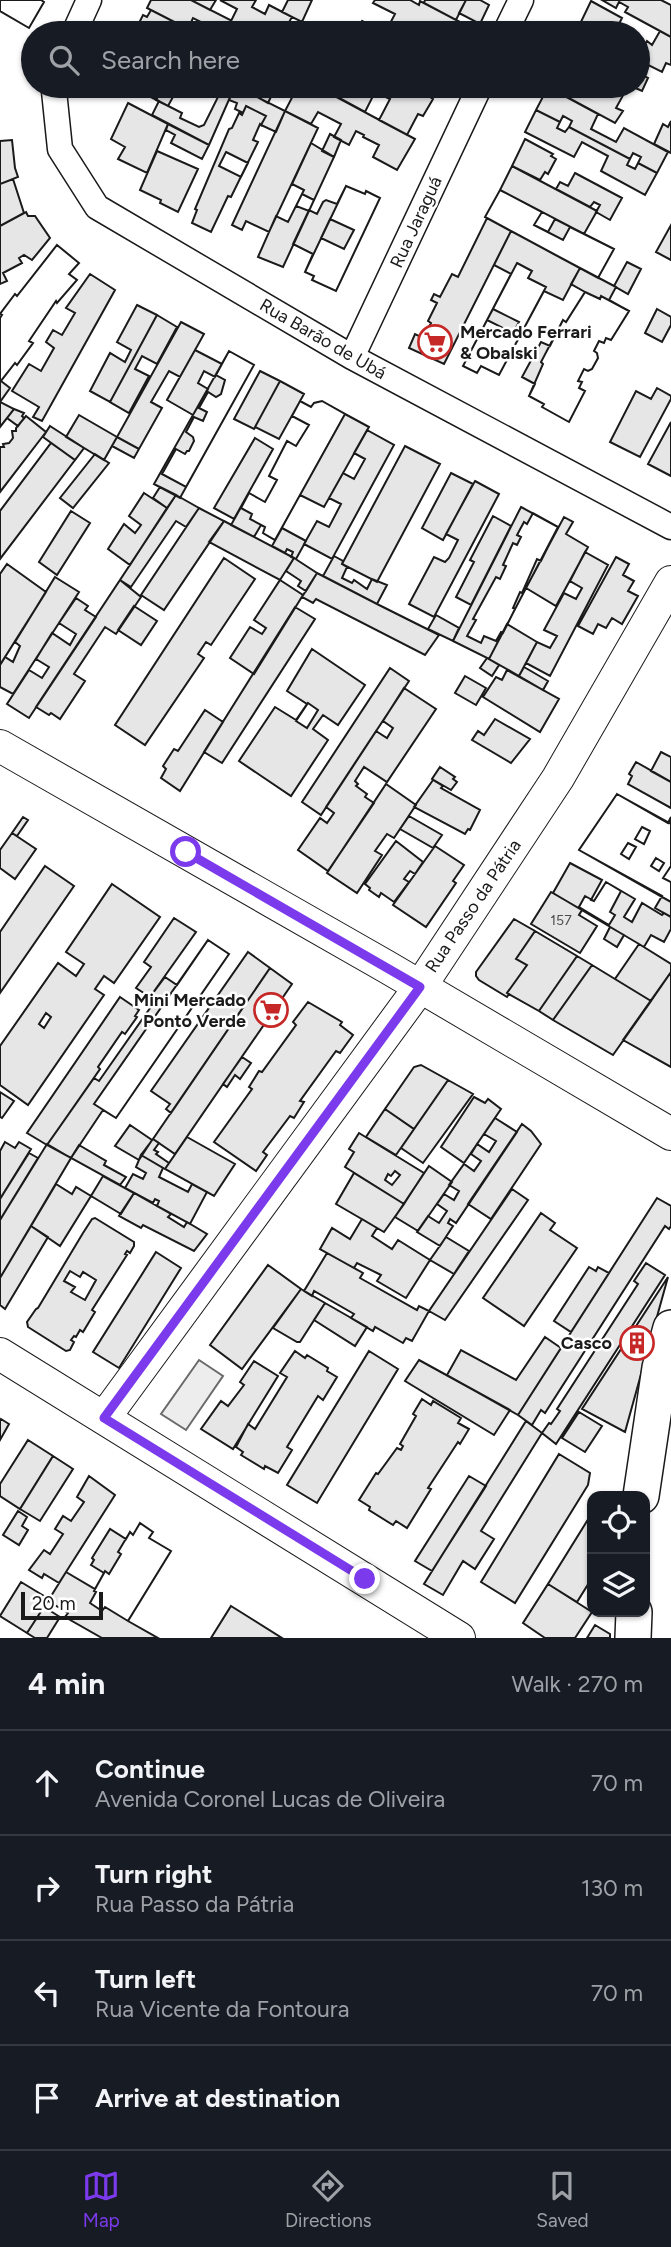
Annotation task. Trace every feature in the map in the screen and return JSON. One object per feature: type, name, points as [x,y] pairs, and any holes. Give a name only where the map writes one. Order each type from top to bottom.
[{"type":"main road","points":[[642,1491],[660,1368],[671,1328]]},
{"type":"main road","points":[[633,1638],[634,1617]]},
{"type":"street","points":[[79,21],[89,0]]},
{"type":"street","points":[[511,21],[521,0]]},
{"type":"street","name":"Rua Barão de Ubá","points":[[55,98],[60,149],[97,207],[352,357],[671,527]]},
{"type":"street","name":"Rua Jaraguá","points":[[352,357],[474,98]]},
{"type":"street","name":"Rua Passo da Pátria","points":[[104,1418],[420,987],[558,778],[671,582]]},
{"type":"street","points":[[0,746],[671,1134]]},
{"type":"street","points":[[0,1354],[459,1638]]},
{"type":"shaded area","points":[[199,1360],[223,1376],[186,1430],[161,1414]]},
{"type":"building","points":[[0,0],[44,2],[33,21],[21,21],[21,23],[0,11]]},
{"type":"building","points":[[0,0],[44,2],[33,21],[21,21],[21,23],[0,11]]},
{"type":"building","points":[[151,0],[191,0],[232,21],[199,21],[193,18],[192,21],[172,21],[147,8]]},
{"type":"building","points":[[191,0],[216,0],[210,10]]},
{"type":"building","points":[[220,0],[256,0],[252,7],[265,14],[269,5],[292,17],[290,21],[231,21],[237,9]]},
{"type":"building","points":[[288,0],[312,0],[302,21],[282,12]]},
{"type":"building","points":[[375,0],[410,0],[419,5],[420,1],[458,21],[391,21],[395,14],[373,3]]},
{"type":"building","points":[[425,0],[466,0],[456,20],[424,3]]},
{"type":"building","points":[[466,0],[480,0],[489,5],[481,21],[474,21],[459,13]]},
{"type":"building","points":[[602,0],[661,0],[671,5],[671,37],[650,26],[650,21],[642,21],[625,12],[628,7],[619,2],[616,8]]},
{"type":"building","points":[[591,1],[622,18],[620,21],[581,21]]},
{"type":"building","points":[[151,10],[173,21],[140,21],[143,15],[147,17]]},
{"type":"building","points":[[660,31],[671,37],[671,65],[666,63],[662,72],[650,66],[650,43],[652,45]]},
{"type":"building","points":[[153,98],[218,98],[204,125],[199,127],[180,118],[182,113]]},
{"type":"building","points":[[153,98],[230,98],[209,145],[152,115],[159,101]]},
{"type":"building","points":[[157,98],[172,98],[168,106],[156,100]]},
{"type":"building","points":[[259,98],[285,111],[276,132],[261,125],[266,116],[246,106],[243,113],[235,109],[237,103],[229,100]]},
{"type":"building","points":[[292,98],[338,98],[415,139],[397,170],[373,157],[379,145],[363,137],[364,135],[356,131],[349,145],[334,137],[341,124],[318,112],[311,124],[285,111]]},
{"type":"building","points":[[339,98],[372,98],[365,112]]},
{"type":"building","points":[[388,98],[433,99],[423,116],[418,114],[407,135],[379,120],[390,99]]},
{"type":"building","points":[[542,98],[568,98],[598,114],[591,129],[616,142],[624,128],[668,152],[657,173],[638,163],[641,157],[633,153],[630,159],[569,127],[572,121],[563,116],[560,122],[536,110]]},
{"type":"building","points":[[569,98],[622,98],[616,108],[623,111],[615,123]]},
{"type":"building","points":[[128,103],[168,124],[147,173],[118,159],[125,147],[111,139]]},
{"type":"building","points":[[246,106],[266,116],[253,140],[258,142],[211,232],[192,223],[197,210],[195,209],[229,129],[239,113],[242,115]]},
{"type":"building","points":[[536,110],[560,122],[557,128],[565,132],[569,127],[630,159],[627,165],[635,169],[638,163],[657,173],[645,195],[601,171],[608,156],[582,142],[574,157],[525,132]]},
{"type":"building","points":[[285,111],[318,128],[269,232],[246,221],[242,230],[232,225]]},
{"type":"building","points":[[671,121],[671,153],[654,144],[663,124],[668,127]]},
{"type":"building","points":[[168,124],[209,145],[202,159],[171,143],[175,135],[166,130]]},
{"type":"building","points":[[330,134],[341,140],[334,157],[322,151]]},
{"type":"building","points":[[525,139],[553,154],[551,156],[556,159],[548,174],[545,172],[540,180],[512,166]]},
{"type":"building","points":[[12,140],[18,177],[0,184],[0,141]]},
{"type":"building","points":[[311,143],[334,157],[283,267],[258,257],[276,216],[288,222],[304,190],[292,184]]},
{"type":"building","points":[[157,151],[198,169],[178,212],[140,190]]},
{"type":"building","points":[[226,152],[248,163],[241,177],[219,166]]},
{"type":"building","points":[[512,166],[597,211],[584,234],[500,190]]},
{"type":"building","points":[[575,173],[622,198],[610,220],[596,212],[600,205],[594,202],[590,207],[556,189],[560,182],[568,186]]},
{"type":"building","points":[[13,179],[24,213],[0,226],[0,184]]},
{"type":"building","points":[[346,186],[380,198],[336,291],[312,280],[314,276],[305,272]]},
{"type":"building","points":[[346,186],[380,198],[336,291],[312,280],[314,276],[305,272],[313,254],[293,244],[309,210],[317,214],[326,200],[337,204]]},
{"type":"building","points":[[500,190],[542,212],[534,225],[548,232],[555,219],[614,249],[598,278],[485,217]]},
{"type":"building","points":[[500,190],[542,212],[534,225],[563,240],[570,227],[614,249],[598,278],[485,217]]},
{"type":"building","points":[[302,194],[314,200],[309,211],[296,206]]},
{"type":"building","points":[[26,212],[28,216],[35,216],[50,238],[32,260],[24,255],[19,258],[22,263],[3,273],[7,281],[0,284],[0,226]]},
{"type":"building","points":[[487,218],[511,231],[444,364],[409,348],[415,334],[423,338],[437,303],[431,300],[434,294],[440,297],[452,274],[458,277]]},
{"type":"building","points":[[330,219],[354,230],[344,249],[321,238]]},
{"type":"building","points":[[671,225],[671,260],[656,252]]},
{"type":"building","points":[[511,231],[580,268],[563,300],[544,291],[499,375],[481,366],[477,373],[463,366],[511,274],[494,265]]},
{"type":"building","points":[[57,245],[79,263],[69,274],[77,280],[57,303],[56,301],[29,341],[33,343],[1,381],[10,388],[0,402],[0,314]]},
{"type":"building","points":[[57,245],[79,263],[69,274],[77,280],[57,303],[56,301],[29,341],[33,343],[0,382],[0,314]]},
{"type":"building","points":[[627,262],[641,269],[628,294],[614,286]]},
{"type":"building","points":[[517,263],[532,271],[528,278],[546,287],[499,375],[481,366],[477,373],[463,366]]},
{"type":"building","points":[[580,268],[616,287],[609,300],[629,311],[611,340],[606,338],[604,343],[599,341],[594,351],[598,358],[592,369],[584,369],[578,381],[582,382],[579,388],[585,391],[569,422],[542,407],[544,404],[529,396],[535,384],[522,377],[541,342],[550,346],[563,320],[566,322],[585,292],[571,284]]},
{"type":"building","points":[[90,274],[115,290],[42,421],[33,417],[39,407],[12,391],[29,364],[41,371],[54,348],[46,342],[53,330],[62,335],[75,313],[66,308]]},
{"type":"building","points":[[585,292],[600,299],[601,296],[629,311],[611,340],[606,338],[604,343],[599,341],[594,351],[598,358],[592,369],[584,369],[578,381],[582,382],[579,388],[585,391],[569,422],[542,407],[544,404],[529,396],[543,364],[541,362],[563,320],[566,322]]},
{"type":"building","points":[[137,305],[157,315],[110,402],[90,391],[110,353],[125,362],[131,350],[117,342]]},
{"type":"building","points":[[493,309],[519,322],[513,333],[487,320]]},
{"type":"building","points":[[657,309],[671,317],[671,325],[662,342],[645,333]]},
{"type":"building","points":[[157,315],[177,327],[157,364],[142,356],[135,369],[149,376],[129,413],[110,402]]},
{"type":"building","points":[[181,322],[204,334],[180,377],[169,371],[151,402],[162,408],[139,449],[117,437]]},
{"type":"building","points":[[195,350],[222,364],[215,377],[204,371],[198,383],[208,389],[193,415],[167,400]]},
{"type":"building","points":[[229,351],[254,365],[180,498],[154,484]]},
{"type":"building","points":[[229,351],[254,365],[186,487],[162,474],[176,449],[185,454],[189,451],[194,441],[186,432],[194,417],[203,421],[207,412],[199,408],[208,392],[216,397],[221,394],[225,380],[216,375]]},
{"type":"building","points":[[260,371],[280,381],[254,429],[234,419]]},
{"type":"building","points":[[280,381],[304,394],[279,439],[255,427]]},
{"type":"building","points":[[657,388],[671,396],[671,399],[640,457],[610,442],[636,391],[651,399]]},
{"type":"building","points":[[300,401],[311,407],[322,401],[345,414],[275,540],[263,533],[265,527],[250,519],[252,514],[241,508],[249,493],[265,502],[277,480],[269,476],[287,441],[296,446],[309,425],[292,416]]},
{"type":"building","points":[[300,401],[311,407],[322,401],[345,414],[275,540],[263,533],[265,527],[261,525],[254,537],[231,525],[249,493],[265,502],[277,480],[269,476],[287,441],[296,446],[309,425],[292,416]]},
{"type":"building","points":[[0,402],[14,409],[0,427]]},
{"type":"building","points":[[14,409],[24,413],[18,426],[7,418]]},
{"type":"building","points":[[345,414],[369,427],[324,507],[300,495]]},
{"type":"building","points":[[79,415],[117,437],[104,460],[66,437]]},
{"type":"building","points":[[26,416],[46,432],[0,492],[0,447],[9,443],[13,438],[12,431],[16,431]]},
{"type":"building","points":[[671,422],[671,476],[648,464]]},
{"type":"building","points":[[50,426],[84,448],[75,460],[43,437]]},
{"type":"building","points":[[367,430],[394,445],[332,559],[304,544],[317,521],[329,527],[341,504],[329,498],[343,473],[354,479],[365,459],[354,453]]},
{"type":"building","points":[[117,437],[139,449],[134,458],[112,446]]},
{"type":"building","points":[[255,438],[273,449],[234,519],[214,508]]},
{"type":"building","points":[[51,443],[75,460],[0,559],[0,511]]},
{"type":"building","points":[[405,446],[440,464],[377,582],[342,564]]},
{"type":"building","points":[[95,454],[109,463],[73,508],[60,498]]},
{"type":"building","points":[[451,473],[473,484],[443,540],[422,528]]},
{"type":"building","points":[[475,481],[499,494],[434,617],[409,604],[434,557],[445,562],[449,558],[458,540],[446,534]]},
{"type":"building","points":[[160,487],[176,495],[167,508],[153,498]]},
{"type":"building","points":[[144,493],[167,508],[130,565],[108,549],[124,524],[135,533],[141,525],[129,516]]},
{"type":"building","points":[[176,495],[199,508],[186,527],[176,521],[131,587],[120,580]]},
{"type":"building","points":[[521,507],[558,527],[489,659],[453,641]]},
{"type":"building","points":[[199,508],[224,521],[164,610],[141,595]]},
{"type":"building","points":[[71,511],[90,523],[57,575],[39,562]]},
{"type":"building","points":[[533,513],[558,527],[541,561],[537,559],[503,633],[501,632],[496,641],[484,636],[481,643],[467,636],[476,620],[473,619],[496,577],[500,579],[513,543],[517,545],[521,537],[517,535]]},
{"type":"building","points":[[493,516],[511,526],[471,605],[456,597],[474,562],[470,560]]},
{"type":"building","points":[[564,517],[573,522],[566,534],[588,547],[556,606],[526,588]]},
{"type":"building","points":[[224,521],[294,558],[280,580],[209,542]]},
{"type":"building","points":[[282,528],[306,541],[296,559],[291,557],[293,552],[287,549],[285,553],[272,546]]},
{"type":"building","points":[[585,552],[608,565],[550,676],[526,663],[537,642],[550,648],[557,636],[544,630],[564,593],[576,599],[582,588],[570,581]]},
{"type":"building","points":[[334,556],[347,567],[342,578],[352,583],[354,580],[367,589],[372,579],[387,585],[377,604],[323,576]]},
{"type":"building","points":[[616,557],[629,564],[623,575],[634,581],[628,591],[638,596],[622,624],[612,618],[606,628],[598,624],[593,634],[578,626]]},
{"type":"building","points":[[224,558],[255,579],[211,645],[206,642],[198,654],[204,658],[145,745],[115,725]]},
{"type":"building","points":[[294,558],[317,573],[306,591],[298,586],[301,581],[286,571]]},
{"type":"building","points":[[7,564],[46,592],[0,665],[0,574]]},
{"type":"building","points":[[317,573],[439,635],[425,655],[316,599],[313,603],[302,597]]},
{"type":"building","points":[[55,577],[79,592],[13,694],[0,687],[0,665],[5,657],[13,662],[20,646],[15,642]]},
{"type":"building","points":[[120,580],[141,597],[116,634],[105,627],[74,674],[85,681],[60,719],[51,713],[49,715],[36,707]]},
{"type":"building","points":[[280,580],[303,595],[254,674],[230,658],[250,627],[262,634],[266,628],[254,620]]},
{"type":"building","points":[[76,598],[88,606],[85,610],[96,617],[29,718],[7,704],[29,670],[42,678],[49,667],[36,659],[52,633],[70,645],[76,634],[59,623]]},
{"type":"building","points":[[134,606],[157,621],[141,645],[118,630]]},
{"type":"building","points":[[295,607],[315,619],[222,763],[204,752]]},
{"type":"building","points":[[436,615],[459,628],[453,641],[428,629]]},
{"type":"building","points":[[507,624],[537,642],[519,676],[489,659]]},
{"type":"building","points":[[312,649],[365,685],[338,725],[323,715],[313,729],[328,740],[291,796],[239,761],[275,707],[296,720],[307,704],[287,691]]},
{"type":"building","points":[[487,658],[499,665],[492,676],[480,668]]},
{"type":"building","points":[[524,667],[548,681],[543,690],[519,676]]},
{"type":"building","points":[[390,668],[409,681],[321,815],[302,802]]},
{"type":"building","points":[[507,670],[559,699],[540,732],[483,697],[496,677],[502,680]]},
{"type":"building","points":[[465,676],[486,688],[476,705],[455,693]]},
{"type":"building","points":[[404,688],[436,709],[387,782],[364,767],[355,781],[358,784],[356,786],[374,803],[328,871],[298,850],[320,818],[327,823],[334,813],[326,807],[376,731],[387,738],[393,728],[383,721]]},
{"type":"building","points":[[308,703],[318,710],[307,728],[296,721]]},
{"type":"building","points":[[205,710],[223,722],[180,791],[161,778],[166,769],[163,766],[174,749],[178,751]]},
{"type":"building","points":[[495,719],[530,739],[511,763],[472,740],[478,731],[484,735]]},
{"type":"building","points":[[661,752],[671,757],[671,782],[651,771]]},
{"type":"building","points":[[636,762],[671,782],[671,808],[628,784],[632,776],[629,774]]},
{"type":"building","points":[[440,767],[455,777],[453,779],[457,782],[451,790],[432,779]]},
{"type":"building","points":[[433,780],[443,786],[441,788],[480,810],[470,830],[465,834],[414,807]]},
{"type":"building","points":[[386,784],[416,805],[394,838],[387,834],[375,851],[382,855],[357,893],[327,873]]},
{"type":"building","points":[[617,794],[668,823],[671,817],[671,866],[663,878],[671,882],[671,917],[655,908],[662,896],[579,850]],"holes":[[[642,827],[650,831],[644,844],[635,839]],[[628,843],[636,847],[629,859],[621,854]],[[656,858],[664,863],[659,871],[651,866]]]},
{"type":"building","points":[[617,794],[671,824],[671,866],[663,878],[671,882],[671,902],[579,850]],"holes":[[[642,827],[650,831],[644,844],[635,839]],[[628,843],[636,847],[629,859],[621,854]],[[656,858],[664,863],[659,871],[651,866]]]},
{"type":"building","points":[[409,816],[442,835],[433,848],[400,829]]},
{"type":"building","points":[[23,817],[28,820],[17,836],[12,833]]},
{"type":"building","points":[[12,833],[36,849],[15,879],[0,868],[0,850]]},
{"type":"building","points":[[396,841],[423,862],[415,874],[410,871],[404,879],[409,882],[394,902],[381,893],[379,897],[365,884]]},
{"type":"building","points":[[435,846],[464,865],[453,881],[456,883],[426,927],[393,905]]},
{"type":"building","points":[[570,863],[602,880],[591,900],[594,901],[606,882],[635,899],[624,917],[632,922],[642,903],[662,915],[664,913],[671,917],[671,929],[664,942],[651,935],[644,947],[553,893]]},
{"type":"building","points":[[45,866],[74,886],[0,993],[0,932]]},
{"type":"building","points":[[606,882],[621,891],[610,912],[615,915],[609,925],[579,907],[585,896],[594,901]]},
{"type":"building","points":[[112,884],[160,917],[114,983],[104,976],[95,989],[104,995],[28,1105],[0,1085],[0,1046],[58,963],[76,976],[84,964],[66,952]],"holes":[[[46,1013],[51,1017],[44,1028],[39,1024]]]},
{"type":"building","points":[[551,892],[582,910],[579,915],[597,926],[580,953],[531,924]]},
{"type":"building","points":[[174,918],[196,932],[150,997],[136,988],[151,967],[144,962]]},
{"type":"building","points":[[514,919],[535,931],[516,959],[527,965],[507,993],[507,997],[479,980],[476,972]]},
{"type":"building","points":[[610,927],[624,935],[617,947],[604,939]]},
{"type":"building","points":[[535,931],[577,956],[539,1011],[507,993],[527,965],[516,959]]},
{"type":"building","points":[[208,940],[229,954],[116,1118],[94,1104]]},
{"type":"building","points":[[208,940],[229,954],[116,1118],[103,1110],[71,1158],[47,1145],[94,1078],[99,1081],[155,1001],[150,997],[165,977],[177,985]]},
{"type":"building","points":[[639,944],[671,964],[671,972],[651,1001],[615,979]]},
{"type":"building","points":[[248,952],[270,968],[171,1113],[166,1109],[170,1104],[151,1091]]},
{"type":"building","points":[[577,956],[592,965],[553,1020],[539,1011]]},
{"type":"building","points":[[592,965],[651,1001],[613,1055],[553,1020]]},
{"type":"building","points":[[270,968],[292,984],[175,1154],[153,1139]]},
{"type":"building","points":[[671,972],[671,1067],[623,1040]]},
{"type":"building","points":[[120,997],[139,1010],[135,1016],[137,1017],[125,1034],[122,1032],[98,1067],[100,1069],[47,1145],[27,1133]]},
{"type":"building","points":[[308,1002],[342,1022],[340,1025],[353,1035],[340,1053],[336,1051],[300,1101],[304,1102],[294,1118],[290,1116],[263,1152],[267,1155],[256,1171],[214,1142],[252,1089],[249,1087],[259,1071],[262,1072],[296,1025],[293,1022]]},
{"type":"building","points":[[242,1057],[251,1063],[240,1079],[235,1075],[227,1087],[223,1084]]},
{"type":"building","points":[[421,1065],[448,1080],[414,1129],[385,1109],[414,1067]]},
{"type":"building","points":[[448,1080],[473,1094],[423,1163],[401,1148]]},
{"type":"building","points":[[0,1092],[14,1101],[2,1118],[0,1117]]},
{"type":"building","points":[[474,1097],[485,1103],[488,1099],[501,1109],[464,1163],[441,1147]]},
{"type":"building","points":[[385,1109],[414,1129],[396,1155],[366,1137]]},
{"type":"building","points":[[495,1118],[517,1132],[456,1223],[450,1219],[448,1223],[453,1226],[440,1246],[417,1232],[428,1216],[439,1223],[447,1211],[437,1204],[444,1194],[454,1200],[459,1191],[449,1185],[464,1164],[474,1171],[481,1161],[471,1154],[477,1144],[489,1152],[496,1141],[484,1134]]},
{"type":"building","points":[[522,1124],[541,1144],[491,1219],[468,1204]]},
{"type":"building","points":[[130,1125],[152,1140],[139,1160],[115,1146]]},
{"type":"building","points":[[359,1133],[424,1173],[404,1204],[345,1167],[354,1152],[349,1149]],"holes":[[[395,1171],[400,1175],[392,1185],[385,1180],[388,1174],[391,1176]]]},
{"type":"building","points":[[187,1137],[235,1164],[214,1196],[165,1169]]},
{"type":"building","points":[[153,1139],[159,1143],[154,1150],[158,1152],[156,1154],[169,1163],[165,1169],[141,1155]]},
{"type":"building","points":[[5,1142],[15,1148],[19,1142],[31,1149],[0,1199],[0,1151]]},
{"type":"building","points":[[47,1144],[71,1158],[0,1278],[0,1220]]},
{"type":"building","points":[[79,1145],[106,1161],[104,1165],[126,1177],[120,1185],[71,1158]]},
{"type":"building","points":[[29,1153],[38,1158],[0,1220],[0,1199]]},
{"type":"building","points":[[141,1155],[163,1168],[159,1177],[188,1192],[192,1184],[207,1192],[190,1224],[157,1206],[159,1201],[155,1199],[153,1203],[125,1188],[133,1174],[143,1179],[146,1173],[136,1167]]},
{"type":"building","points":[[429,1166],[452,1182],[418,1231],[395,1217]]},
{"type":"building","points":[[354,1173],[404,1204],[384,1232],[336,1204]]},
{"type":"building","points":[[103,1176],[134,1193],[121,1214],[91,1196]]},
{"type":"building","points":[[56,1184],[72,1194],[76,1187],[91,1196],[60,1246],[31,1226]]},
{"type":"building","points":[[512,1189],[528,1200],[445,1320],[429,1311]]},
{"type":"building","points":[[134,1193],[171,1214],[168,1217],[184,1227],[187,1222],[207,1234],[194,1251],[119,1216]]},
{"type":"building","points":[[657,1198],[671,1206],[671,1226],[669,1229],[665,1226],[545,1413],[541,1410],[532,1425],[518,1415]]},
{"type":"building","points":[[541,1213],[555,1223],[550,1230],[577,1248],[524,1326],[483,1298]]},
{"type":"building","points":[[95,1218],[134,1242],[134,1246],[130,1253],[127,1251],[125,1254],[127,1255],[92,1310],[95,1312],[83,1332],[80,1330],[76,1337],[74,1336],[70,1350],[66,1351],[28,1327],[27,1322]]},
{"type":"building","points":[[362,1219],[377,1228],[372,1236],[392,1249],[398,1240],[430,1260],[406,1298],[377,1281],[381,1275],[357,1263],[354,1268],[320,1249],[332,1228],[350,1239]]},
{"type":"building","points":[[31,1226],[48,1237],[5,1309],[0,1305],[0,1278]]},
{"type":"building","points":[[446,1237],[469,1251],[454,1274],[430,1260]]},
{"type":"building","points":[[156,1252],[181,1268],[119,1368],[93,1352]]},
{"type":"building","points":[[327,1253],[363,1273],[360,1278],[417,1310],[419,1306],[429,1311],[412,1341],[406,1338],[403,1343],[375,1327],[373,1331],[351,1318],[354,1314],[314,1291],[312,1296],[304,1291]]},
{"type":"building","points":[[646,1263],[665,1275],[556,1444],[542,1433],[560,1411],[557,1409],[638,1284],[634,1281]]},
{"type":"building","points":[[268,1265],[301,1289],[242,1369],[210,1345]]},
{"type":"building","points":[[589,1267],[596,1271],[598,1267],[609,1273],[571,1332],[554,1321]]},
{"type":"building","points":[[70,1271],[80,1277],[83,1272],[96,1280],[85,1300],[71,1292],[75,1287],[64,1281]]},
{"type":"building","name":"Casco","points":[[668,1277],[625,1432],[582,1409]]},
{"type":"building","points":[[301,1289],[325,1303],[300,1342],[297,1342],[273,1328]]},
{"type":"building","points":[[325,1303],[367,1327],[355,1346],[314,1320]]},
{"type":"building","points":[[545,1337],[561,1348],[518,1415],[447,1375],[461,1350],[516,1380]]},
{"type":"building","points":[[295,1351],[328,1368],[327,1371],[337,1377],[323,1400],[318,1396],[287,1447],[292,1450],[278,1473],[265,1466],[264,1469],[241,1455],[243,1452],[236,1447],[248,1424],[255,1429],[287,1377],[280,1373]]},
{"type":"building","points":[[369,1351],[398,1369],[317,1503],[287,1485]]},
{"type":"building","points":[[419,1360],[510,1410],[494,1435],[405,1381]]},
{"type":"building","points":[[254,1361],[278,1376],[233,1449],[201,1429],[221,1401],[228,1406],[244,1385],[240,1382]]},
{"type":"building","points":[[422,1399],[431,1405],[433,1401],[461,1418],[458,1423],[469,1429],[428,1488],[431,1489],[407,1528],[396,1521],[393,1525],[369,1510],[370,1507],[359,1500],[376,1473],[378,1474],[397,1448],[401,1450],[403,1446],[400,1444]]},
{"type":"building","points":[[579,1412],[602,1426],[585,1452],[562,1438]]},
{"type":"building","points":[[1,1419],[9,1424],[0,1440],[0,1421]]},
{"type":"building","points":[[526,1421],[542,1433],[481,1531],[494,1539],[475,1569],[463,1561],[443,1595],[424,1584]]},
{"type":"building","points":[[28,1440],[53,1456],[20,1509],[0,1496],[0,1484]]},
{"type":"building","points":[[559,1454],[590,1473],[588,1485],[515,1603],[481,1582]]},
{"type":"building","points":[[53,1456],[73,1469],[40,1521],[20,1509]]},
{"type":"building","points":[[89,1476],[115,1495],[59,1583],[44,1574],[42,1578],[29,1570],[44,1550],[50,1554],[63,1534],[55,1529],[63,1516],[71,1521],[84,1502],[77,1497]]},
{"type":"building","points":[[469,1476],[486,1486],[432,1571],[415,1561]]},
{"type":"building","points":[[18,1511],[27,1517],[22,1526],[28,1530],[19,1545],[3,1535]]},
{"type":"building","points":[[587,1521],[587,1586],[577,1602],[548,1584]]},
{"type":"building","points":[[140,1523],[153,1532],[149,1538],[171,1551],[128,1621],[105,1607],[102,1611],[90,1603],[105,1571],[109,1574],[130,1532],[133,1535]]},
{"type":"building","points":[[140,1523],[153,1532],[149,1538],[171,1551],[128,1621],[158,1638],[102,1638],[65,1617],[68,1613],[48,1601],[66,1572],[95,1589],[104,1573],[91,1565],[94,1560],[92,1558],[110,1529],[126,1539],[130,1532],[133,1535]]},
{"type":"building","points":[[21,1582],[49,1599],[27,1633],[0,1616]]},
{"type":"building","points":[[548,1584],[587,1609],[589,1617],[575,1638],[545,1638],[523,1623]]},
{"type":"building","points":[[231,1606],[282,1638],[211,1638]]},
{"type":"building","points":[[44,1607],[60,1617],[47,1638],[35,1638],[27,1633]]},
{"type":"building","points":[[595,1625],[610,1634],[610,1638],[587,1638]]},
{"type":"place","name":"Mercado Ferrari & Obalski","points":[[435,342]]},
{"type":"place","name":"Mini Mercado Ponto Verde","points":[[271,1010]]},
{"type":"place","name":"Casco","points":[[637,1343]]},
{"type":"route","points":[[186,852],[420,987],[104,1418],[365,1579]]}]
